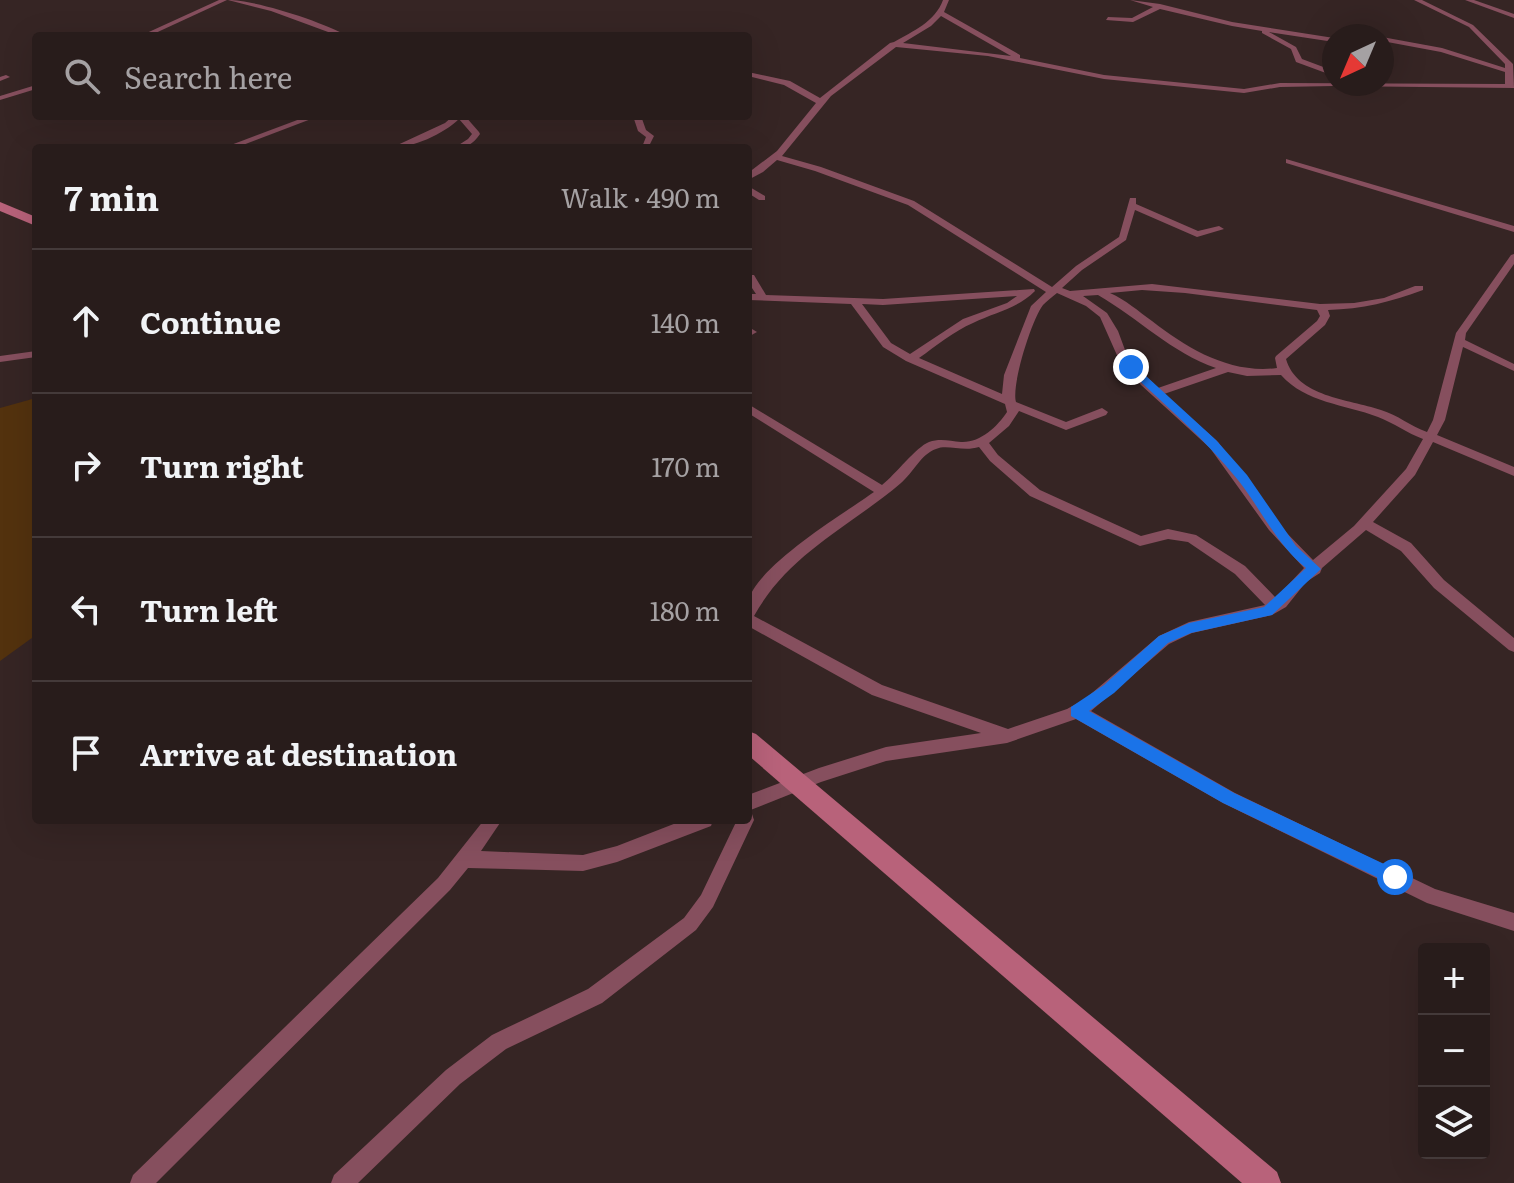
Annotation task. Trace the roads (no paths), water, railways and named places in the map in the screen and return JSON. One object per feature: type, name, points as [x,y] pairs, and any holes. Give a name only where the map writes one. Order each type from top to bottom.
[{"type":"main road","points":[[0,206],[32,220]]},
{"type":"main road","points":[[752,744],[1266,1183]]},
{"type":"street","points":[[152,32],[224,0]]},
{"type":"street","points":[[231,0],[273,10],[334,32]]},
{"type":"street","points":[[752,175],[775,157],[821,102],[892,44],[957,0]]},
{"type":"street","points":[[1133,0],[1253,28],[1322,38]]},
{"type":"street","points":[[1148,0],[1160,6]]},
{"type":"street","points":[[1394,87],[1511,86],[1509,64],[1471,26],[1417,0]]},
{"type":"street","points":[[1468,0],[1514,16]]},
{"type":"street","points":[[1441,13],[1446,2]]},
{"type":"street","points":[[1108,19],[1133,20],[1160,6]]},
{"type":"street","points":[[944,7],[1024,62]]},
{"type":"street","points":[[1253,28],[1294,48],[1299,60],[1322,71]]},
{"type":"street","points":[[1394,41],[1442,50],[1509,71]]},
{"type":"street","points":[[892,44],[1024,62],[1104,77],[1244,91],[1322,79]]},
{"type":"street","points":[[752,75],[787,83],[821,102]]},
{"type":"street","points":[[1308,83],[1322,84]]},
{"type":"street","points":[[0,98],[32,88]]},
{"type":"street","points":[[0,106],[21,91]]},
{"type":"street","points":[[238,144],[304,120]]},
{"type":"street","points":[[404,144],[454,120]]},
{"type":"street","points":[[463,120],[476,134],[465,144]]},
{"type":"street","points":[[638,120],[642,131],[650,136],[646,144]]},
{"type":"street","points":[[775,157],[810,166],[911,203],[1054,290],[1100,311],[1111,326],[1121,356],[1212,442],[1243,478],[1292,550],[1315,569]]},
{"type":"street","points":[[1289,161],[1514,229]]},
{"type":"street","points":[[761,170],[810,166]]},
{"type":"street","points":[[752,192],[762,198]]},
{"type":"street","points":[[752,607],[758,594],[783,566],[833,523],[882,491],[932,446],[964,446],[981,441],[1011,416],[1010,375],[1032,315],[1054,290],[1091,259],[1123,238],[1132,202],[1197,234],[1219,229]]},
{"type":"street","points":[[752,808],[798,784],[886,754],[1007,736],[1076,711],[1109,689],[1164,640],[1189,628],[1267,611],[1275,606],[1301,578],[1365,523],[1411,472],[1433,436],[1467,323],[1514,257]]},
{"type":"street","points":[[752,280],[764,299]]},
{"type":"street","points":[[752,298],[853,300],[1054,290],[1102,293],[1151,287],[1342,308],[1386,302],[1419,288]]},
{"type":"street","points":[[912,359],[971,318],[1011,305],[1029,292]]},
{"type":"street","points":[[1102,293],[1130,308],[1172,342],[1225,369],[1259,374],[1285,371]]},
{"type":"street","points":[[853,300],[893,351],[1066,426],[1102,412]]},
{"type":"street","points":[[1321,307],[1325,316],[1321,323],[1280,357],[1285,371],[1303,387],[1327,399],[1378,413],[1409,429],[1477,452],[1514,472]]},
{"type":"street","points":[[1460,342],[1514,368]]},
{"type":"street","points":[[0,359],[32,355]]},
{"type":"street","points":[[1158,392],[1225,369]]},
{"type":"street","points":[[752,410],[827,453],[882,491]]},
{"type":"street","points":[[981,441],[994,458],[1035,493],[1140,541],[1168,534],[1191,538],[1240,570],[1275,606]]},
{"type":"street","points":[[1365,523],[1406,547],[1447,590],[1514,646]]},
{"type":"street","points":[[752,618],[877,690],[1007,736]]},
{"type":"street","points":[[1076,711],[1229,798],[1433,897],[1514,922]]},
{"type":"street","points":[[141,1183],[444,884],[491,824]]},
{"type":"street","points":[[464,859],[583,863],[617,854],[695,824]]},
{"type":"street","points":[[342,1183],[453,1077],[499,1042],[595,996],[690,924],[707,901],[743,824]]}]
